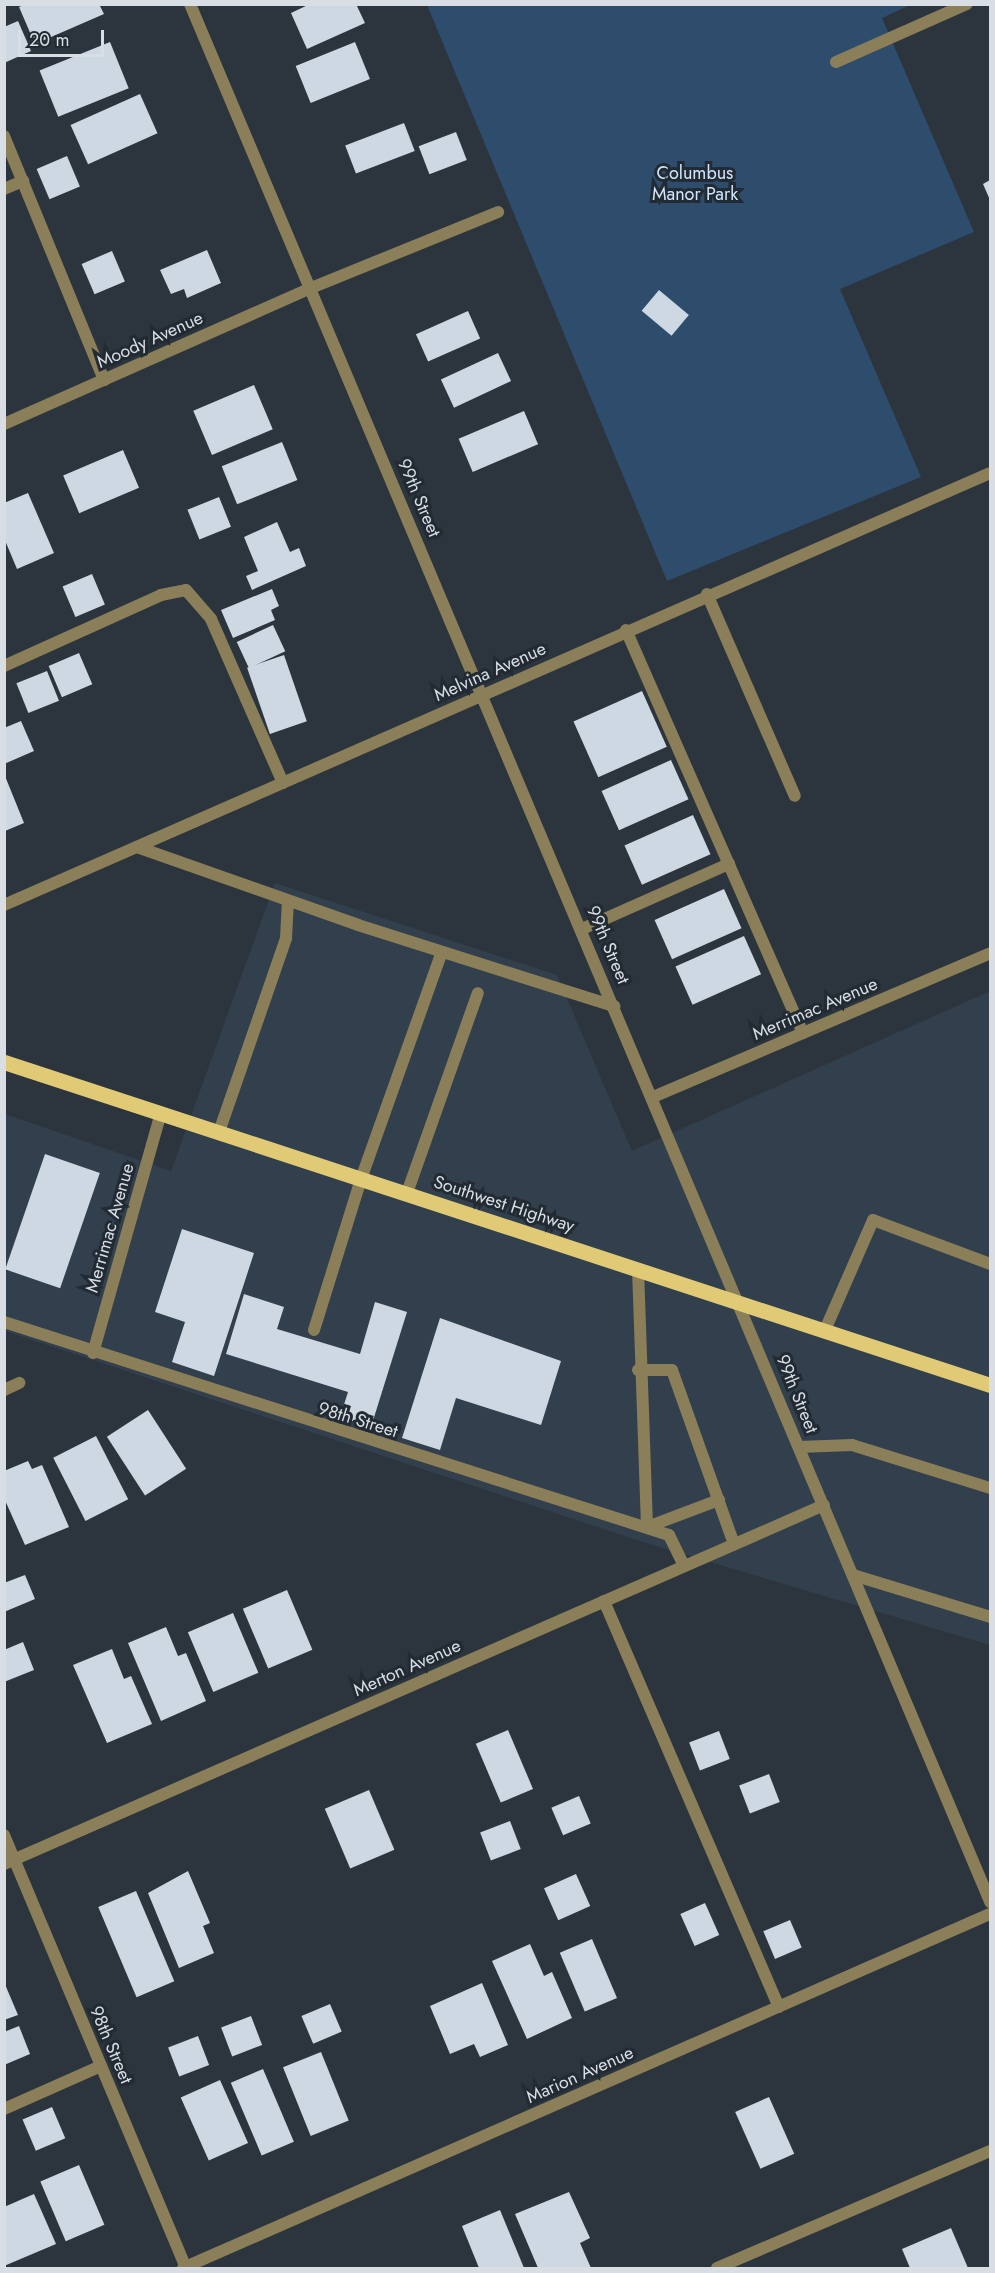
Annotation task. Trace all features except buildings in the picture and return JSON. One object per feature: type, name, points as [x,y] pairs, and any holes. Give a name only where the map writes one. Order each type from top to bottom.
[{"type":"main road","name":"Southwest Highway","points":[[4,1062],[990,1385]]},
{"type":"street","name":"99th Street","points":[[190,4],[653,1097],[990,1902]]},
{"type":"street","points":[[836,62],[967,4]]},
{"type":"street","points":[[4,136],[104,380]]},
{"type":"street","points":[[4,189],[23,181]]},
{"type":"street","name":"Moody Avenue","points":[[4,424],[310,288],[498,212]]},
{"type":"street","name":"Melvina Avenue","points":[[4,905],[707,594],[990,473]]},
{"type":"street","points":[[4,666],[161,595],[186,590],[211,619],[283,783]]},
{"type":"street","points":[[707,594],[795,796]]},
{"type":"street","points":[[626,630],[803,1033]]},
{"type":"street","points":[[137,847],[288,901],[614,1006]]},
{"type":"street","points":[[582,929],[729,864]]},
{"type":"street","points":[[219,1132],[286,938],[288,901]]},
{"type":"street","points":[[314,1330],[361,1179],[442,952]]},
{"type":"street","name":"Merrimac Avenue","points":[[653,1097],[990,953]]},
{"type":"street","points":[[407,1193],[478,993]]},
{"type":"street","name":"Merrimac Avenue","points":[[93,1353],[161,1113]]},
{"type":"street","points":[[825,1330],[873,1220],[990,1264]]},
{"type":"street","points":[[638,1269],[638,1370],[647,1527],[719,1500]]},
{"type":"street","name":"98th Street","points":[[4,1322],[51,1333],[93,1353],[647,1527],[669,1535],[684,1566]]},
{"type":"street","points":[[638,1370],[672,1370],[734,1544]]},
{"type":"street","points":[[4,1390],[19,1383]]},
{"type":"street","points":[[799,1447],[852,1445],[990,1488]]},
{"type":"street","name":"Merton Avenue","points":[[10,1862],[824,1505]]},
{"type":"street","points":[[853,1575],[990,1617]]},
{"type":"street","points":[[604,1601],[779,2007]]},
{"type":"street","name":"98th Street","points":[[4,1835],[10,1862],[101,2066],[185,2268]]},
{"type":"street","name":"Marion Avenue","points":[[185,2268],[990,1914]]},
{"type":"street","points":[[4,2109],[101,2066]]},
{"type":"street","points":[[717,2268],[990,2151]]},
{"type":"shaded area","points":[[275,883],[557,975],[632,1151],[990,991],[990,1645],[646,1543],[5,1331],[5,1114],[171,1171]]},
{"type":"green space","name":"Columbus Manor Park","points":[[427,5],[910,5],[882,18],[974,232],[840,289],[921,477],[667,581]]}]
